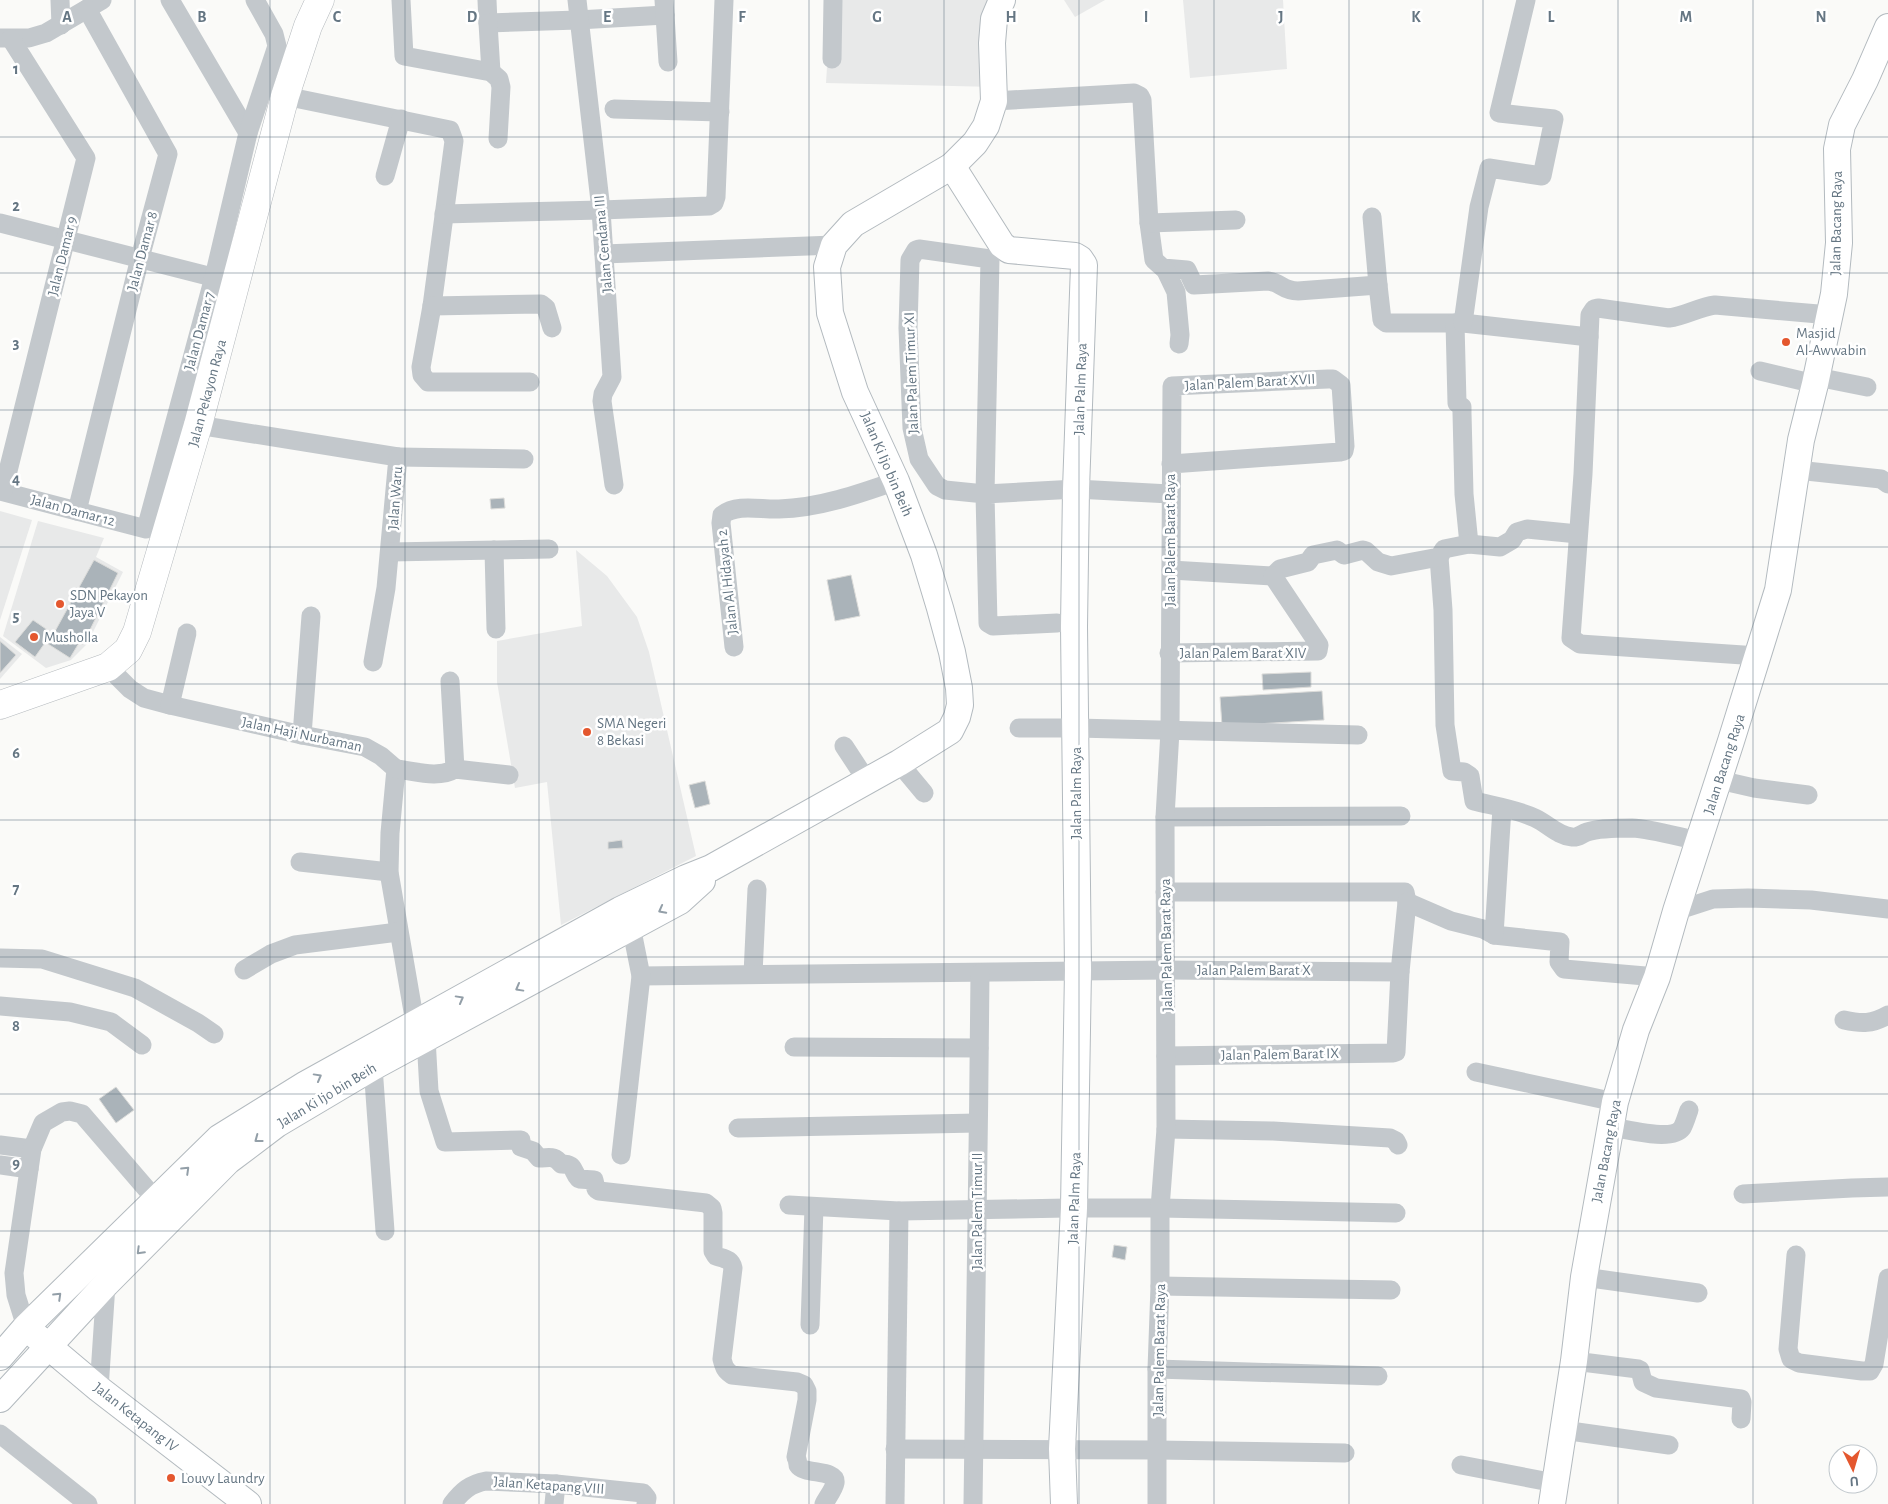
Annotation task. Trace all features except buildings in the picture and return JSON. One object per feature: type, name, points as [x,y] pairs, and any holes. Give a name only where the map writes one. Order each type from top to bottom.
[{"type":"main road","name":"Jalan Pekayon Raya","points":[[0,705],[108,667],[128,650],[137,632],[198,425],[225,280],[308,26],[320,0]]},
{"type":"street","points":[[60,0],[61,25]]},
{"type":"street","points":[[170,0],[248,133]]},
{"type":"street","name":"Jalan Damar 7","points":[[146,529],[225,280],[248,133],[277,46],[274,34],[255,0]]},
{"type":"street","points":[[401,0],[404,56],[491,72],[499,79],[501,87],[498,139]]},
{"type":"street","points":[[486,0],[491,72]]},
{"type":"street","name":"Jalan Cendana III","points":[[577,0],[601,210],[612,377],[603,394],[602,401],[614,485]]},
{"type":"street","points":[[444,214],[709,206],[714,204],[716,197],[724,0]]},
{"type":"street","points":[[832,59],[833,0]]},
{"type":"street","name":"Jalan Ki Ijo bin Beih","points":[[421,1031],[620,910],[711,868],[899,763],[950,730],[960,705],[954,661],[945,626],[924,555],[896,481],[855,392],[830,313],[827,267],[834,245],[853,224],[952,166],[975,143],[986,126],[994,101],[992,43],[994,20],[1002,0]]},
{"type":"street","points":[[1469,544],[1464,494],[1462,407],[1457,402],[1459,323],[1479,208],[1489,168],[1542,176],[1554,119],[1499,113],[1526,0]]},
{"type":"street","points":[[6,38],[29,38],[46,33],[95,4]]},
{"type":"street","name":"Jalan Damar 8","points":[[77,511],[168,154],[95,4]]},
{"type":"street","points":[[488,23],[578,20],[664,7],[668,62]]},
{"type":"street","name":"Jalan Bacang Raya","points":[[1554,1494],[1574,1361],[1584,1277],[1613,1114],[1636,1030],[1657,977],[1676,911],[1778,590],[1801,440],[1830,315],[1839,243],[1837,148],[1842,125],[1865,80],[1888,27]]},
{"type":"street","name":"Jalan Damar 9","points":[[1,491],[67,240],[86,158],[6,38]]},
{"type":"street","points":[[994,101],[1134,93],[1140,96],[1142,100],[1154,260],[1165,269],[1176,292],[1180,335],[1179,344]]},
{"type":"street","points":[[285,96],[450,130],[454,141],[432,306],[421,367],[422,376],[428,382],[530,382]]},
{"type":"street","points":[[614,109],[720,112]]},
{"type":"street","points":[[385,176],[401,119]]},
{"type":"street","name":"Jalan Palm Raya","points":[[952,166],[1002,245],[1009,250],[1075,256],[1084,265],[1076,489],[1074,627],[1078,970],[1074,1208],[1062,1449],[1064,1504]]},
{"type":"street","points":[[1372,217],[1378,285],[1384,322],[1459,323],[1589,337]]},
{"type":"street","points":[[1150,223],[1236,220]]},
{"type":"street","points":[[0,223],[225,280]]},
{"type":"street","points":[[604,254],[834,245]]},
{"type":"street","name":"Jalan Palem Timur XI","points":[[985,494],[990,260],[919,248],[910,260],[908,328],[912,428],[919,459],[937,486],[946,490],[985,494],[1076,489],[1170,494]]},
{"type":"street","points":[[1165,269],[1187,270],[1192,282],[1198,285],[1268,280],[1287,290],[1293,291],[1378,285]]},
{"type":"street","points":[[432,306],[541,304],[546,308],[552,328]]},
{"type":"street","points":[[1758,656],[1576,643],[1571,638],[1590,315],[1594,309],[1598,308],[1669,318],[1677,317],[1702,307],[1715,305],[1830,315]]},
{"type":"street","points":[[1760,372],[1867,387]]},
{"type":"street","name":"Jalan Palem Barat XVII","points":[[1170,464],[1340,452],[1344,450],[1345,446],[1342,388],[1333,379],[1172,386]]},
{"type":"street","name":"Jalan Palem Barat Raya","points":[[1157,1504],[1160,1208],[1166,1129],[1167,970],[1165,817],[1170,731],[1170,464],[1172,386]]},
{"type":"street","name":"Jalan Waru","points":[[198,425],[398,458],[390,552],[549,549]]},
{"type":"street","points":[[398,458],[524,459]]},
{"type":"street","points":[[1797,470],[1881,479],[1888,484]]},
{"type":"street","name":"Jalan Al Hidayah 2","points":[[734,648],[721,523],[722,515],[728,511],[745,508],[780,510],[815,504],[849,497],[896,481]]},
{"type":"street","name":"Jalan Damar 12","points":[[1,491],[146,529]]},
{"type":"street","points":[[985,494],[988,623],[993,626],[1057,623]]},
{"type":"street","points":[[1578,534],[1527,529],[1517,532],[1512,540],[1500,547],[1469,544],[1444,549],[1439,557],[1443,610],[1445,725],[1452,772],[1464,772],[1470,776],[1474,801],[1492,804],[1537,819],[1559,833],[1570,837],[1587,832],[1634,828],[1699,841]]},
{"type":"street","points":[[494,550],[496,629]]},
{"type":"street","points":[[1171,570],[1273,576],[1280,569],[1308,562],[1313,555],[1337,550],[1344,555],[1363,550],[1378,562],[1390,566],[1439,557]]},
{"type":"street","points":[[374,662],[390,552]]},
{"type":"street","name":"Jalan Palem Barat XIV","points":[[1169,653],[1318,651],[1319,645],[1273,576]]},
{"type":"street","points":[[302,735],[311,616]]},
{"type":"street","points":[[170,705],[187,633]]},
{"type":"street","name":"Jalan Haji Nurbaman","points":[[108,667],[130,689],[144,698],[302,735],[365,746],[381,756],[396,769]]},
{"type":"street","points":[[450,681],[456,769]]},
{"type":"street","points":[[1019,728],[1358,735]]},
{"type":"street","points":[[844,746],[867,781]]},
{"type":"street","points":[[899,763],[924,793]]},
{"type":"street","points":[[509,775],[456,769],[448,773],[437,774],[396,769],[390,833],[389,872],[398,932],[421,1031],[429,1091],[445,1142],[521,1140],[521,1147],[533,1151],[539,1158],[555,1157],[561,1164],[568,1164],[573,1167],[579,1178],[594,1180],[598,1191],[706,1204],[712,1208],[713,1251],[716,1256],[732,1262],[733,1268],[722,1359],[724,1366],[726,1371],[732,1375],[797,1382],[804,1385],[807,1391],[807,1400],[796,1457],[798,1465],[803,1469],[833,1476],[835,1483],[824,1504]]},
{"type":"street","points":[[1719,780],[1754,788],[1808,795]]},
{"type":"street","points":[[1494,935],[1502,808]]},
{"type":"street","points":[[1165,817],[1401,816]]},
{"type":"street","points":[[300,862],[389,872]]},
{"type":"street","name":"Jalan Ki Ijo bin Beih","points":[[0,1357],[26,1327],[219,1138],[306,1084],[369,1059],[680,901],[699,885],[711,868]]},
{"type":"street","points":[[753,974],[757,889]]},
{"type":"street","points":[[1165,892],[1405,892],[1406,902],[1400,972]]},
{"type":"street","points":[[1676,911],[1712,900],[1748,898],[1811,900],[1888,909]]},
{"type":"street","points":[[1406,902],[1451,921],[1483,928],[1494,935],[1560,942],[1559,962],[1564,969],[1657,977]]},
{"type":"street","points":[[621,1155],[641,976],[631,926]]},
{"type":"street","points":[[244,970],[271,954],[295,945],[398,932]]},
{"type":"street","points":[[0,958],[42,959],[135,988],[214,1034]]},
{"type":"street","name":"Jalan Palem Barat X","points":[[641,976],[980,973],[1078,970],[1400,972]]},
{"type":"street","name":"Jalan Palem Barat IX","points":[[1166,1056],[1396,1052],[1400,972]]},
{"type":"street","name":"Jalan Palem Timur II","points":[[973,1504],[980,973]]},
{"type":"street","points":[[0,1006],[70,1012],[111,1022],[142,1045]]},
{"type":"street","points":[[1844,1020],[1856,1023],[1875,1022],[1888,1015]]},
{"type":"street","points":[[794,1047],[979,1048]]},
{"type":"street","points":[[369,1059],[385,1231]]},
{"type":"street","name":"Jalan Ki Ijo bin Beih","points":[[0,1399],[106,1284],[228,1161],[369,1059]]},
{"type":"street","points":[[1476,1072],[1613,1114],[1658,1134],[1670,1134],[1682,1128],[1689,1110]]},
{"type":"street","points":[[26,1327],[18,1301],[14,1273],[32,1149],[43,1122],[62,1112],[70,1111],[82,1114],[156,1200]]},
{"type":"street","points":[[738,1128],[977,1123]]},
{"type":"street","points":[[1166,1129],[1273,1131],[1390,1138],[1396,1141],[1398,1145]]},
{"type":"street","points":[[0,1146],[32,1149]]},
{"type":"street","points":[[0,1165],[29,1168]]},
{"type":"street","points":[[1743,1194],[1888,1188]]},
{"type":"street","points":[[789,1205],[899,1211],[1160,1208],[1396,1213]]},
{"type":"street","points":[[810,1325],[814,1206]]},
{"type":"street","points":[[895,1504],[899,1211]]},
{"type":"street","points":[[1796,1255],[1788,1349],[1791,1359],[1799,1363],[1870,1371],[1883,1340],[1888,1278]]},
{"type":"street","points":[[1584,1277],[1698,1293]]},
{"type":"street","points":[[99,1389],[106,1284]]},
{"type":"street","points":[[1160,1286],[1391,1290]]},
{"type":"street","name":"Jalan Ketapang IV","points":[[26,1327],[99,1389],[248,1504]]},
{"type":"street","points":[[1574,1361],[1638,1369],[1640,1370],[1642,1382],[1656,1388],[1741,1399],[1741,1419]]},
{"type":"street","points":[[1157,1369],[1378,1376]]},
{"type":"street","points":[[1563,1430],[1669,1445]]},
{"type":"street","points":[[0,1434],[84,1502]]},
{"type":"street","points":[[895,1449],[1345,1453]]},
{"type":"street","points":[[1461,1465],[1554,1494]]},
{"type":"street","name":"Jalan Ketapang VIII","points":[[452,1504],[464,1490],[476,1483],[486,1481],[556,1484],[643,1493],[647,1498],[646,1504]]},
{"type":"street","points":[[554,1504],[556,1484]]},
{"type":"shaded area","points":[[831,0],[1009,0],[995,87],[826,83]]},
{"type":"shaded area","points":[[1064,0],[1105,0],[1075,17]]},
{"type":"shaded area","points":[[1183,0],[1283,0],[1287,69],[1190,78]]},
{"type":"shaded area","points":[[0,511],[32,520],[0,620]]},
{"type":"shaded area","name":"SDN Pekayon Jaya V","points":[[38,521],[104,538],[96,557],[123,572],[87,644],[71,660],[46,668],[3,636]]},
{"type":"shaded area","name":"SMA Negeri 8 Bekasi","points":[[576,550],[607,576],[637,617],[649,652],[696,856],[561,925],[547,782],[515,788],[497,682],[497,641],[582,626]]},
{"type":"shaded area","points":[[0,637],[22,654],[0,679]]},
{"type":"place","name":"Masjid Al-Awwabin","points":[[1786,342]]},
{"type":"place","name":"SDN Pekayon Jaya V","points":[[60,604]]},
{"type":"place","name":"Musholla","points":[[34,637]]},
{"type":"place","name":"SMA Negeri 8 Bekasi","points":[[587,732]]},
{"type":"place","name":"Louvy Laundry","points":[[171,1478]]}]
